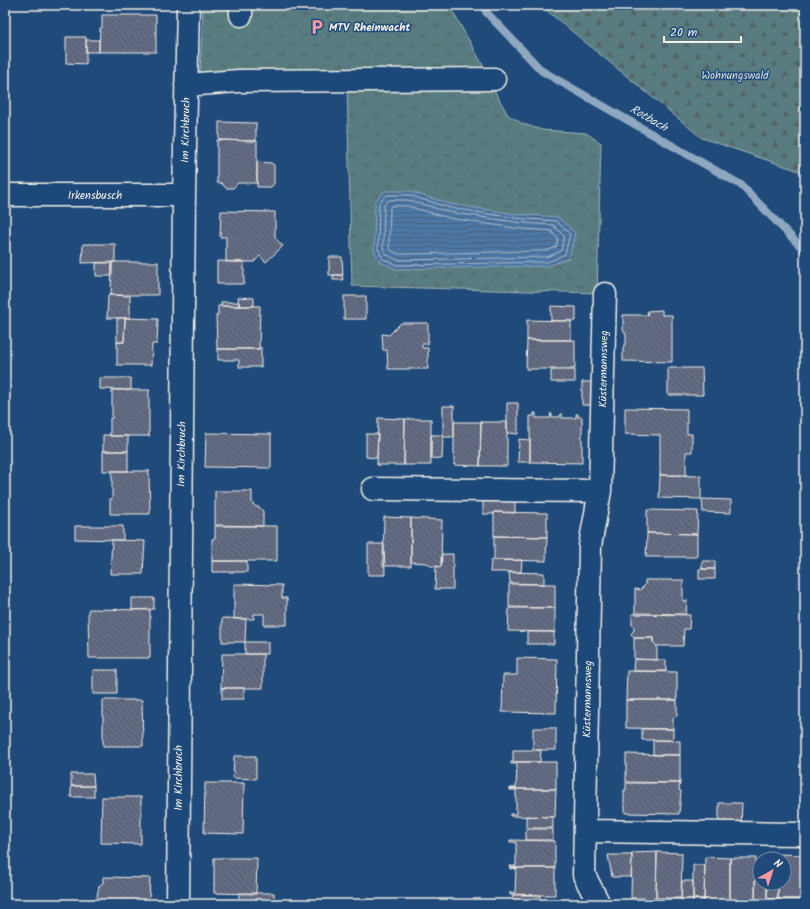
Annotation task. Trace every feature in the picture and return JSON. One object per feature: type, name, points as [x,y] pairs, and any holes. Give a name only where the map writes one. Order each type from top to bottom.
[{"type":"street","name":"Im Kirchbruch","points":[[178,904],[184,195],[188,5]]},
{"type":"street","points":[[186,85],[238,81],[494,79]]},
{"type":"street","name":"Irkensbusch","points":[[5,195],[184,195]]},
{"type":"street","name":"Küstermannsweg","points":[[599,904],[584,874],[590,546],[600,491],[605,294]]},
{"type":"street","points":[[373,489],[600,491]]},
{"type":"street","points":[[585,831],[802,834]]},
{"type":"green space","points":[[203,5],[449,5],[489,76],[200,74]]},
{"type":"green space","name":"Wohnungswald","points":[[540,5],[805,5],[805,173],[702,138]]},
{"type":"green space","points":[[347,85],[491,85],[508,115],[523,124],[542,130],[586,133],[601,143],[597,293],[352,286]]},
{"type":"water","points":[[385,191],[409,191],[451,204],[516,214],[558,217],[575,233],[569,258],[548,266],[396,269],[380,262],[374,250],[375,201]]},
{"type":"building","points":[[102,15],[156,15],[156,52],[99,52]]},
{"type":"building","points":[[66,37],[86,37],[86,64],[66,63]]},
{"type":"building","points":[[86,40],[99,40],[99,52],[86,52]]},
{"type":"building","points":[[219,122],[256,123],[256,141],[219,140]]},
{"type":"building","points":[[217,140],[257,141],[257,183],[238,183],[233,188],[226,188],[221,183],[217,183]]},
{"type":"building","points":[[257,162],[271,163],[274,165],[274,184],[271,187],[257,187]]},
{"type":"building","points":[[221,211],[275,212],[275,238],[283,246],[266,262],[260,256],[254,262],[226,262],[226,237],[220,237]]},
{"type":"building","points":[[83,244],[115,244],[115,262],[82,263]]},
{"type":"building","points":[[329,257],[342,257],[343,275],[329,275]]},
{"type":"building","points":[[217,261],[244,262],[244,284],[217,284]]},
{"type":"building","points":[[112,262],[158,262],[158,295],[108,295],[111,294]]},
{"type":"building","points":[[96,263],[112,263],[112,276],[96,276]]},
{"type":"building","points":[[333,275],[342,275],[343,280],[333,280]]},
{"type":"building","points":[[108,295],[130,296],[130,318],[107,318]]},
{"type":"building","points":[[344,296],[366,296],[366,319],[344,319]]},
{"type":"building","points":[[238,297],[254,298],[254,306],[239,306]]},
{"type":"building","points":[[221,302],[239,302],[239,306],[221,306]]},
{"type":"building","points":[[218,306],[260,306],[259,349],[217,349],[216,315],[218,315]]},
{"type":"building","points":[[551,306],[576,307],[576,321],[551,321]]},
{"type":"building","points":[[662,310],[662,315],[672,315],[672,362],[623,361],[623,347],[626,343],[626,334],[623,330],[623,315],[648,315],[647,311]]},
{"type":"building","points":[[117,318],[125,318],[124,342],[117,342]]},
{"type":"building","points":[[125,318],[158,319],[157,344],[152,344],[151,365],[117,365],[117,342],[124,342]]},
{"type":"building","points":[[527,320],[571,321],[571,340],[527,340]]},
{"type":"building","points":[[401,323],[428,323],[428,344],[422,344],[422,348],[428,348],[428,369],[388,369],[387,350],[383,350],[382,334],[389,335]]},
{"type":"building","points":[[527,340],[575,340],[575,369],[526,369]]},
{"type":"building","points":[[261,347],[261,367],[239,367],[239,360],[218,360],[218,349],[259,349]]},
{"type":"building","points":[[668,368],[702,368],[703,395],[668,395]]},
{"type":"building","points":[[551,370],[575,370],[575,382],[551,382]]},
{"type":"building","points":[[100,378],[131,378],[131,390],[100,389]]},
{"type":"building","points":[[582,382],[594,382],[594,405],[582,405]]},
{"type":"building","points":[[112,390],[150,390],[150,436],[110,436],[110,418],[112,418]]},
{"type":"building","points":[[507,403],[518,403],[518,434],[507,433]]},
{"type":"building","points":[[443,406],[454,406],[454,437],[443,437]]},
{"type":"building","points":[[625,408],[687,409],[687,434],[692,434],[692,452],[686,452],[686,475],[660,475],[660,435],[625,434]]},
{"type":"building","points":[[534,413],[536,413],[536,418],[551,418],[550,414],[552,414],[552,417],[560,417],[560,414],[562,414],[562,418],[576,418],[576,414],[578,414],[578,417],[582,417],[582,463],[530,462],[530,416],[534,416]]},
{"type":"building","points":[[378,418],[405,419],[404,465],[377,465]]},
{"type":"building","points":[[405,419],[431,419],[431,465],[404,465]]},
{"type":"building","points":[[454,422],[481,422],[480,466],[454,465]]},
{"type":"building","points":[[481,422],[507,422],[507,466],[480,466]]},
{"type":"building","points":[[206,433],[271,434],[271,468],[205,467]]},
{"type":"building","points":[[366,434],[378,434],[377,458],[366,457]]},
{"type":"building","points":[[103,435],[128,436],[128,451],[103,451]]},
{"type":"building","points":[[431,435],[443,435],[442,459],[431,458]]},
{"type":"building","points":[[519,439],[530,440],[530,462],[518,462]]},
{"type":"building","points":[[103,451],[128,451],[128,471],[103,471]]},
{"type":"building","points":[[112,471],[150,471],[150,514],[110,514],[110,499],[112,499]]},
{"type":"building","points":[[660,475],[701,476],[701,499],[659,498]]},
{"type":"building","points":[[215,491],[252,491],[252,503],[263,511],[263,526],[215,525]]},
{"type":"building","points":[[702,499],[731,500],[731,513],[703,512]]},
{"type":"building","points":[[483,501],[515,501],[515,513],[494,512],[494,514],[483,514]]},
{"type":"building","points":[[647,510],[698,511],[697,534],[647,533]]},
{"type":"building","points":[[494,512],[547,513],[547,537],[494,536]]},
{"type":"building","points":[[384,517],[411,518],[411,566],[383,566]]},
{"type":"building","points":[[411,518],[442,520],[441,567],[431,566],[427,563],[411,562]]},
{"type":"building","points":[[75,526],[123,526],[123,540],[75,539]]},
{"type":"building","points":[[215,526],[277,526],[277,561],[212,561],[212,539],[215,538]]},
{"type":"building","points":[[647,533],[697,534],[697,557],[646,557]]},
{"type":"building","points":[[494,536],[547,537],[546,561],[494,560]]},
{"type":"building","points":[[112,540],[145,541],[143,574],[110,574]]},
{"type":"building","points":[[368,544],[384,544],[385,575],[368,575]]},
{"type":"building","points":[[442,554],[453,554],[453,589],[435,589],[436,566],[441,567]]},
{"type":"building","points":[[491,560],[522,560],[521,572],[490,572]]},
{"type":"building","points":[[212,561],[247,561],[247,572],[212,572]]},
{"type":"building","points":[[702,561],[715,561],[715,569],[702,569]]},
{"type":"building","points":[[699,569],[715,569],[715,579],[699,579]]},
{"type":"building","points":[[509,572],[544,573],[544,584],[510,583]]},
{"type":"building","points":[[645,580],[683,580],[683,601],[687,600],[686,614],[635,613],[635,589],[640,590],[645,585]]},
{"type":"building","points":[[234,584],[282,585],[282,598],[287,598],[287,625],[264,625],[264,614],[254,614],[254,619],[234,619]]},
{"type":"building","points":[[509,584],[555,584],[555,608],[509,607]]},
{"type":"building","points":[[132,598],[154,598],[154,609],[132,610]]},
{"type":"building","points":[[509,608],[555,608],[555,632],[508,631]]},
{"type":"building","points":[[89,609],[150,610],[150,658],[89,658]]},
{"type":"building","points":[[632,614],[690,615],[689,629],[684,629],[683,646],[657,646],[653,642],[653,638],[634,638],[631,634],[634,630],[632,625]]},
{"type":"building","points":[[222,618],[246,619],[245,642],[222,642]]},
{"type":"building","points":[[527,632],[554,632],[554,644],[527,644]]},
{"type":"building","points":[[634,638],[653,638],[653,642],[657,646],[657,660],[634,659]]},
{"type":"building","points":[[245,642],[268,642],[268,654],[245,654]]},
{"type":"building","points":[[222,654],[263,654],[263,688],[221,688]]},
{"type":"building","points":[[517,658],[557,659],[556,713],[502,712],[503,675],[517,675]]},
{"type":"building","points":[[634,659],[666,660],[666,671],[633,671]]},
{"type":"building","points":[[93,670],[117,670],[117,694],[93,694]]},
{"type":"building","points":[[627,671],[677,672],[677,700],[626,700]]},
{"type":"building","points":[[222,688],[244,688],[244,699],[222,699]]},
{"type":"building","points":[[103,700],[142,700],[143,746],[103,746]]},
{"type":"building","points":[[626,700],[677,700],[677,716],[673,718],[673,729],[626,728]]},
{"type":"building","points":[[533,728],[556,728],[556,750],[533,750]]},
{"type":"building","points":[[642,729],[673,729],[673,740],[642,740]]},
{"type":"building","points":[[653,740],[680,741],[680,755],[653,755]]},
{"type":"building","points":[[513,750],[541,750],[540,762],[513,762]]},
{"type":"building","points":[[626,754],[680,755],[680,783],[626,782]]},
{"type":"building","points":[[234,756],[256,756],[256,779],[233,778]]},
{"type":"building","points":[[511,762],[556,762],[556,789],[510,789],[516,788],[517,764],[511,764]]},
{"type":"building","points":[[71,774],[93,774],[94,786],[71,786]]},
{"type":"building","points":[[205,783],[244,783],[243,834],[204,833]]},
{"type":"building","points":[[626,783],[680,783],[679,790],[681,791],[679,814],[625,813],[624,790],[626,790]]},
{"type":"building","points":[[71,786],[94,786],[94,797],[71,797]]},
{"type":"building","points":[[510,789],[556,789],[555,817],[510,816],[510,814],[516,814],[516,790]]},
{"type":"building","points":[[102,797],[141,797],[141,844],[101,843]]},
{"type":"building","points":[[719,803],[742,803],[741,827],[719,827]]},
{"type":"building","points":[[526,816],[553,817],[553,828],[526,828]]},
{"type":"building","points":[[526,829],[553,829],[553,840],[526,840]]},
{"type":"building","points":[[510,840],[555,841],[555,868],[510,868],[510,866],[516,866],[516,842],[510,842]]},
{"type":"building","points":[[657,852],[656,898],[631,898],[632,853]]},
{"type":"building","points":[[657,852],[682,853],[681,898],[656,898]]},
{"type":"building","points":[[608,855],[632,855],[631,877],[612,877]]},
{"type":"building","points":[[792,855],[804,855],[803,900],[778,900],[778,891],[792,891]]},
{"type":"building","points":[[804,855],[805,900],[803,900]]},
{"type":"building","points":[[705,857],[730,858],[730,903],[704,903]]},
{"type":"building","points":[[214,858],[257,858],[256,894],[214,893]]},
{"type":"building","points":[[730,858],[752,858],[752,891],[755,891],[755,903],[730,903]]},
{"type":"building","points":[[693,865],[705,865],[704,900],[693,900]]},
{"type":"building","points":[[516,868],[555,868],[555,895],[510,895],[510,892],[515,893]]},
{"type":"building","points":[[103,877],[150,878],[149,904],[102,904],[97,896],[99,886],[103,883]]},
{"type":"building","points":[[682,881],[693,881],[693,904],[681,904]]},
{"type":"building","points":[[755,891],[767,891],[767,903],[755,903]]},
{"type":"building","points":[[767,891],[778,891],[778,899],[767,899]]},
{"type":"building","points":[[239,893],[274,893],[274,904],[239,904]]},
{"type":"building","points":[[513,894],[540,895],[540,904],[512,904]]},
{"type":"waterway","name":"Rotbach","points":[[483,5],[486,12],[542,71],[741,185],[805,251]]},
{"type":"place","name":"MTV Rheinwacht","points":[[317,27]]}]
